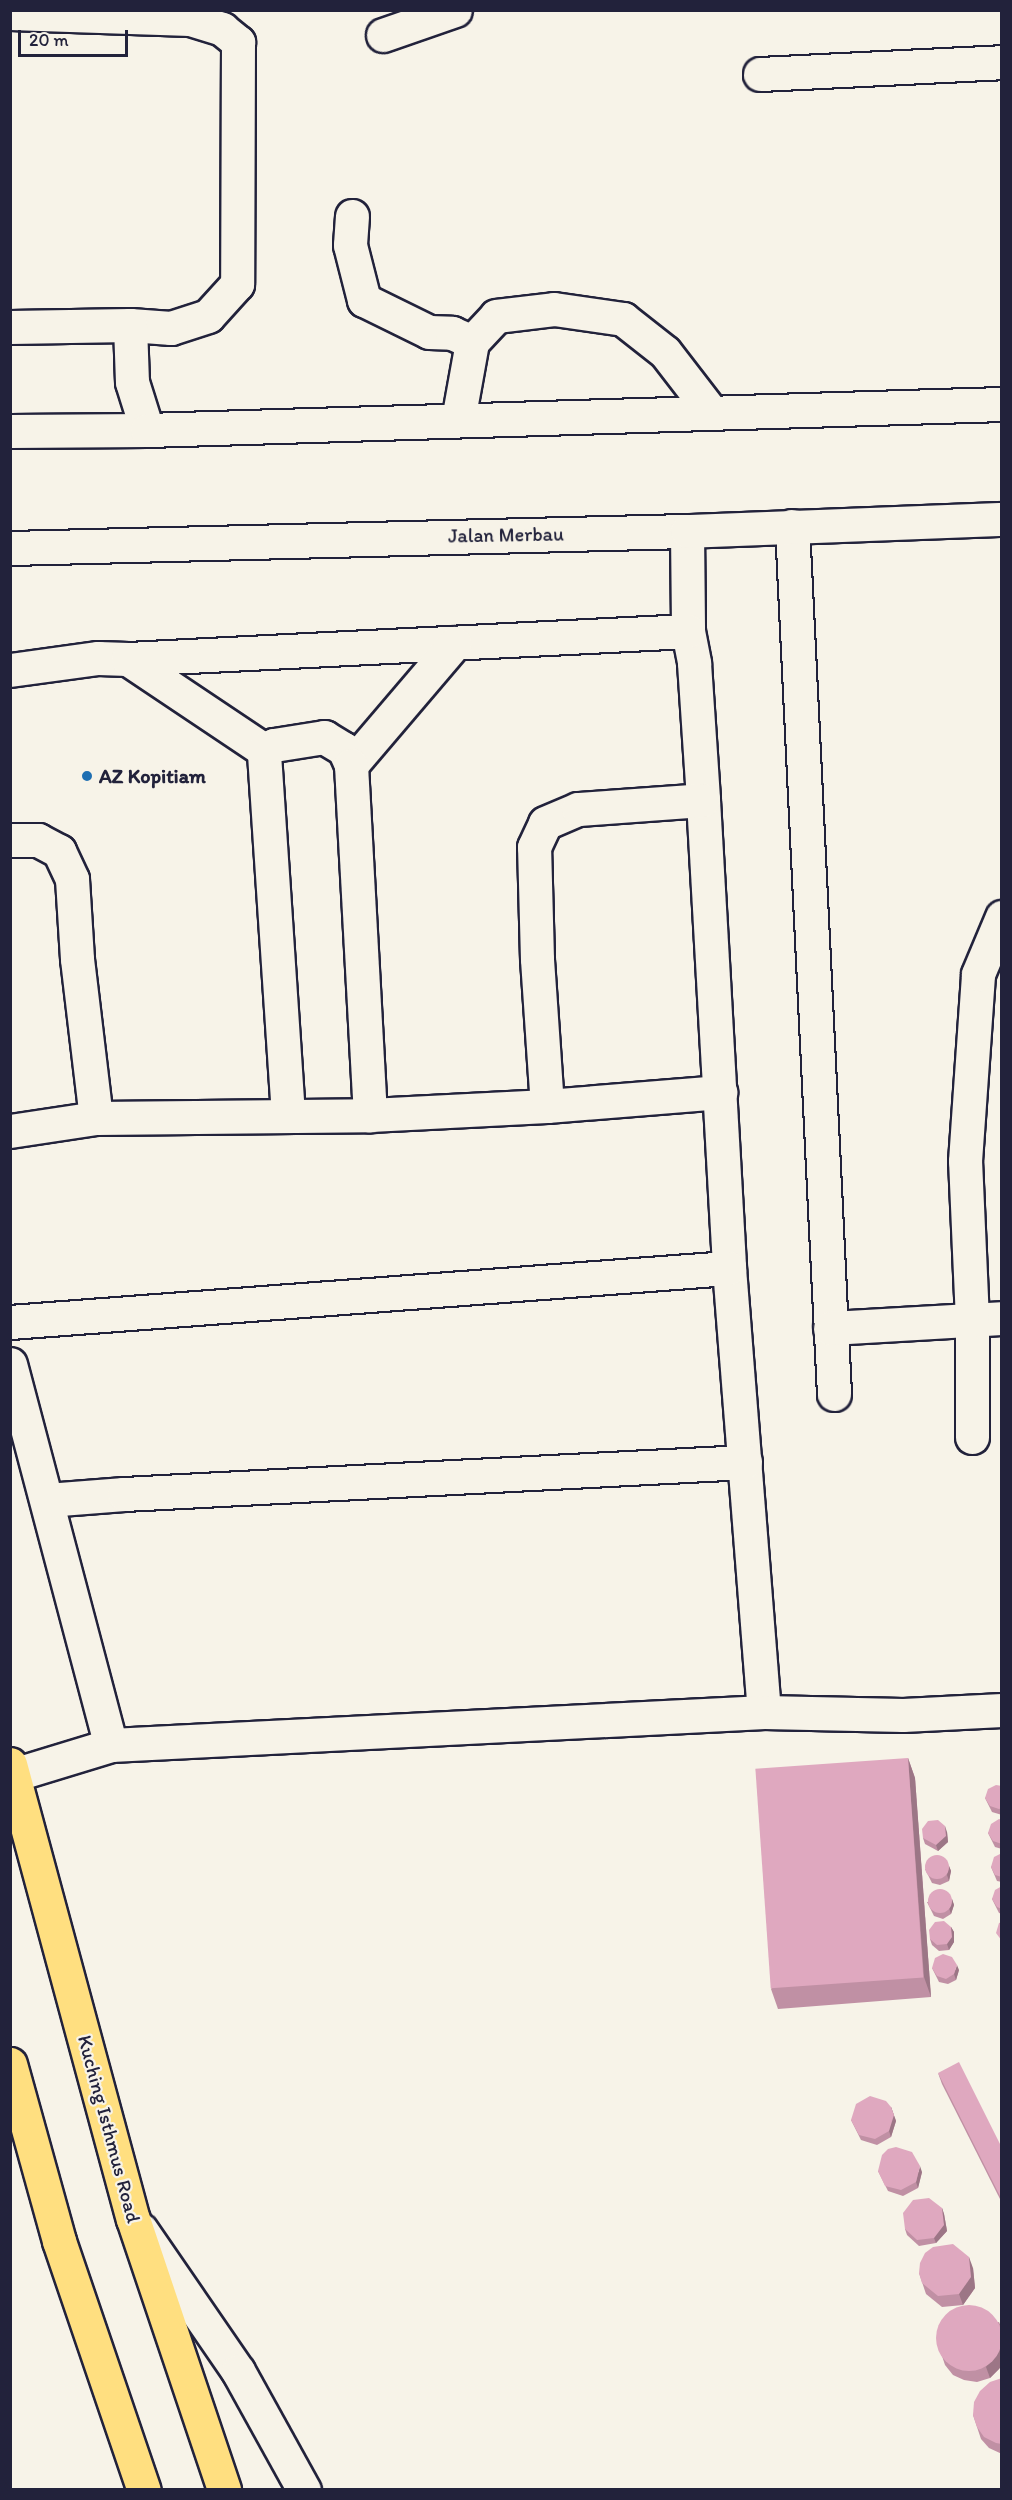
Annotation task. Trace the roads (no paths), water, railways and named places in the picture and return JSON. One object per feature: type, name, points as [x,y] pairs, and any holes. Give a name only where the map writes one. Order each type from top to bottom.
[{"type":"main road","name":"Kuching Isthmus Road","points":[[12,1770],[133,2219],[224,2490]]},
{"type":"main road","points":[[10,2064],[59,2241],[144,2490]]},
{"type":"street","points":[[383,35],[455,10]]},
{"type":"street","points":[[10,13],[190,19],[222,29],[238,42],[237,284],[208,316],[171,328],[130,325],[10,327]]},
{"type":"street","points":[[760,74],[1002,62]]},
{"type":"street","points":[[352,216],[350,245],[364,300],[429,332],[452,333],[472,342]]},
{"type":"street","points":[[458,420],[472,342],[496,316],[554,309],[623,319],[665,352],[712,413]]},
{"type":"street","points":[[130,325],[132,382],[147,430]]},
{"type":"street","points":[[10,431],[147,430],[1002,404]]},
{"type":"street","name":"Jalan Merbau","points":[[10,548],[687,531],[1002,519]]},
{"type":"street","points":[[792,526],[834,1394]]},
{"type":"street","points":[[687,531],[688,631],[694,663],[703,800],[729,1268],[764,1712]]},
{"type":"street","points":[[10,670],[98,658],[128,659],[688,631]]},
{"type":"street","points":[[351,765],[455,643]]},
{"type":"street","points":[[128,659],[264,750]]},
{"type":"street","points":[[264,750],[274,745],[324,737],[344,749],[351,765],[370,1115]]},
{"type":"street","points":[[264,750],[288,1115]]},
{"type":"street","points":[[547,1106],[537,959],[534,847],[545,823],[578,809],[703,800]]},
{"type":"street","points":[[10,840],[39,840],[59,851],[72,879],[77,959],[96,1118]]},
{"type":"street","points":[[972,1437],[987,1319],[965,1161],[978,974],[1002,917]]},
{"type":"street","points":[[10,1131],[96,1118],[370,1115],[547,1106],[720,1092]]},
{"type":"street","points":[[10,1322],[729,1268]]},
{"type":"street","points":[[830,1328],[987,1319]]},
{"type":"street","points":[[10,1364],[111,1745]]},
{"type":"street","points":[[47,1500],[124,1494],[745,1462]]},
{"type":"street","points":[[12,1770],[111,1745],[764,1712],[903,1715],[1002,1710]]},
{"type":"street","points":[[133,2219],[238,2371],[304,2490]]},
{"type":"place","name":"AZ Kopitiam","points":[[87,776]]}]
